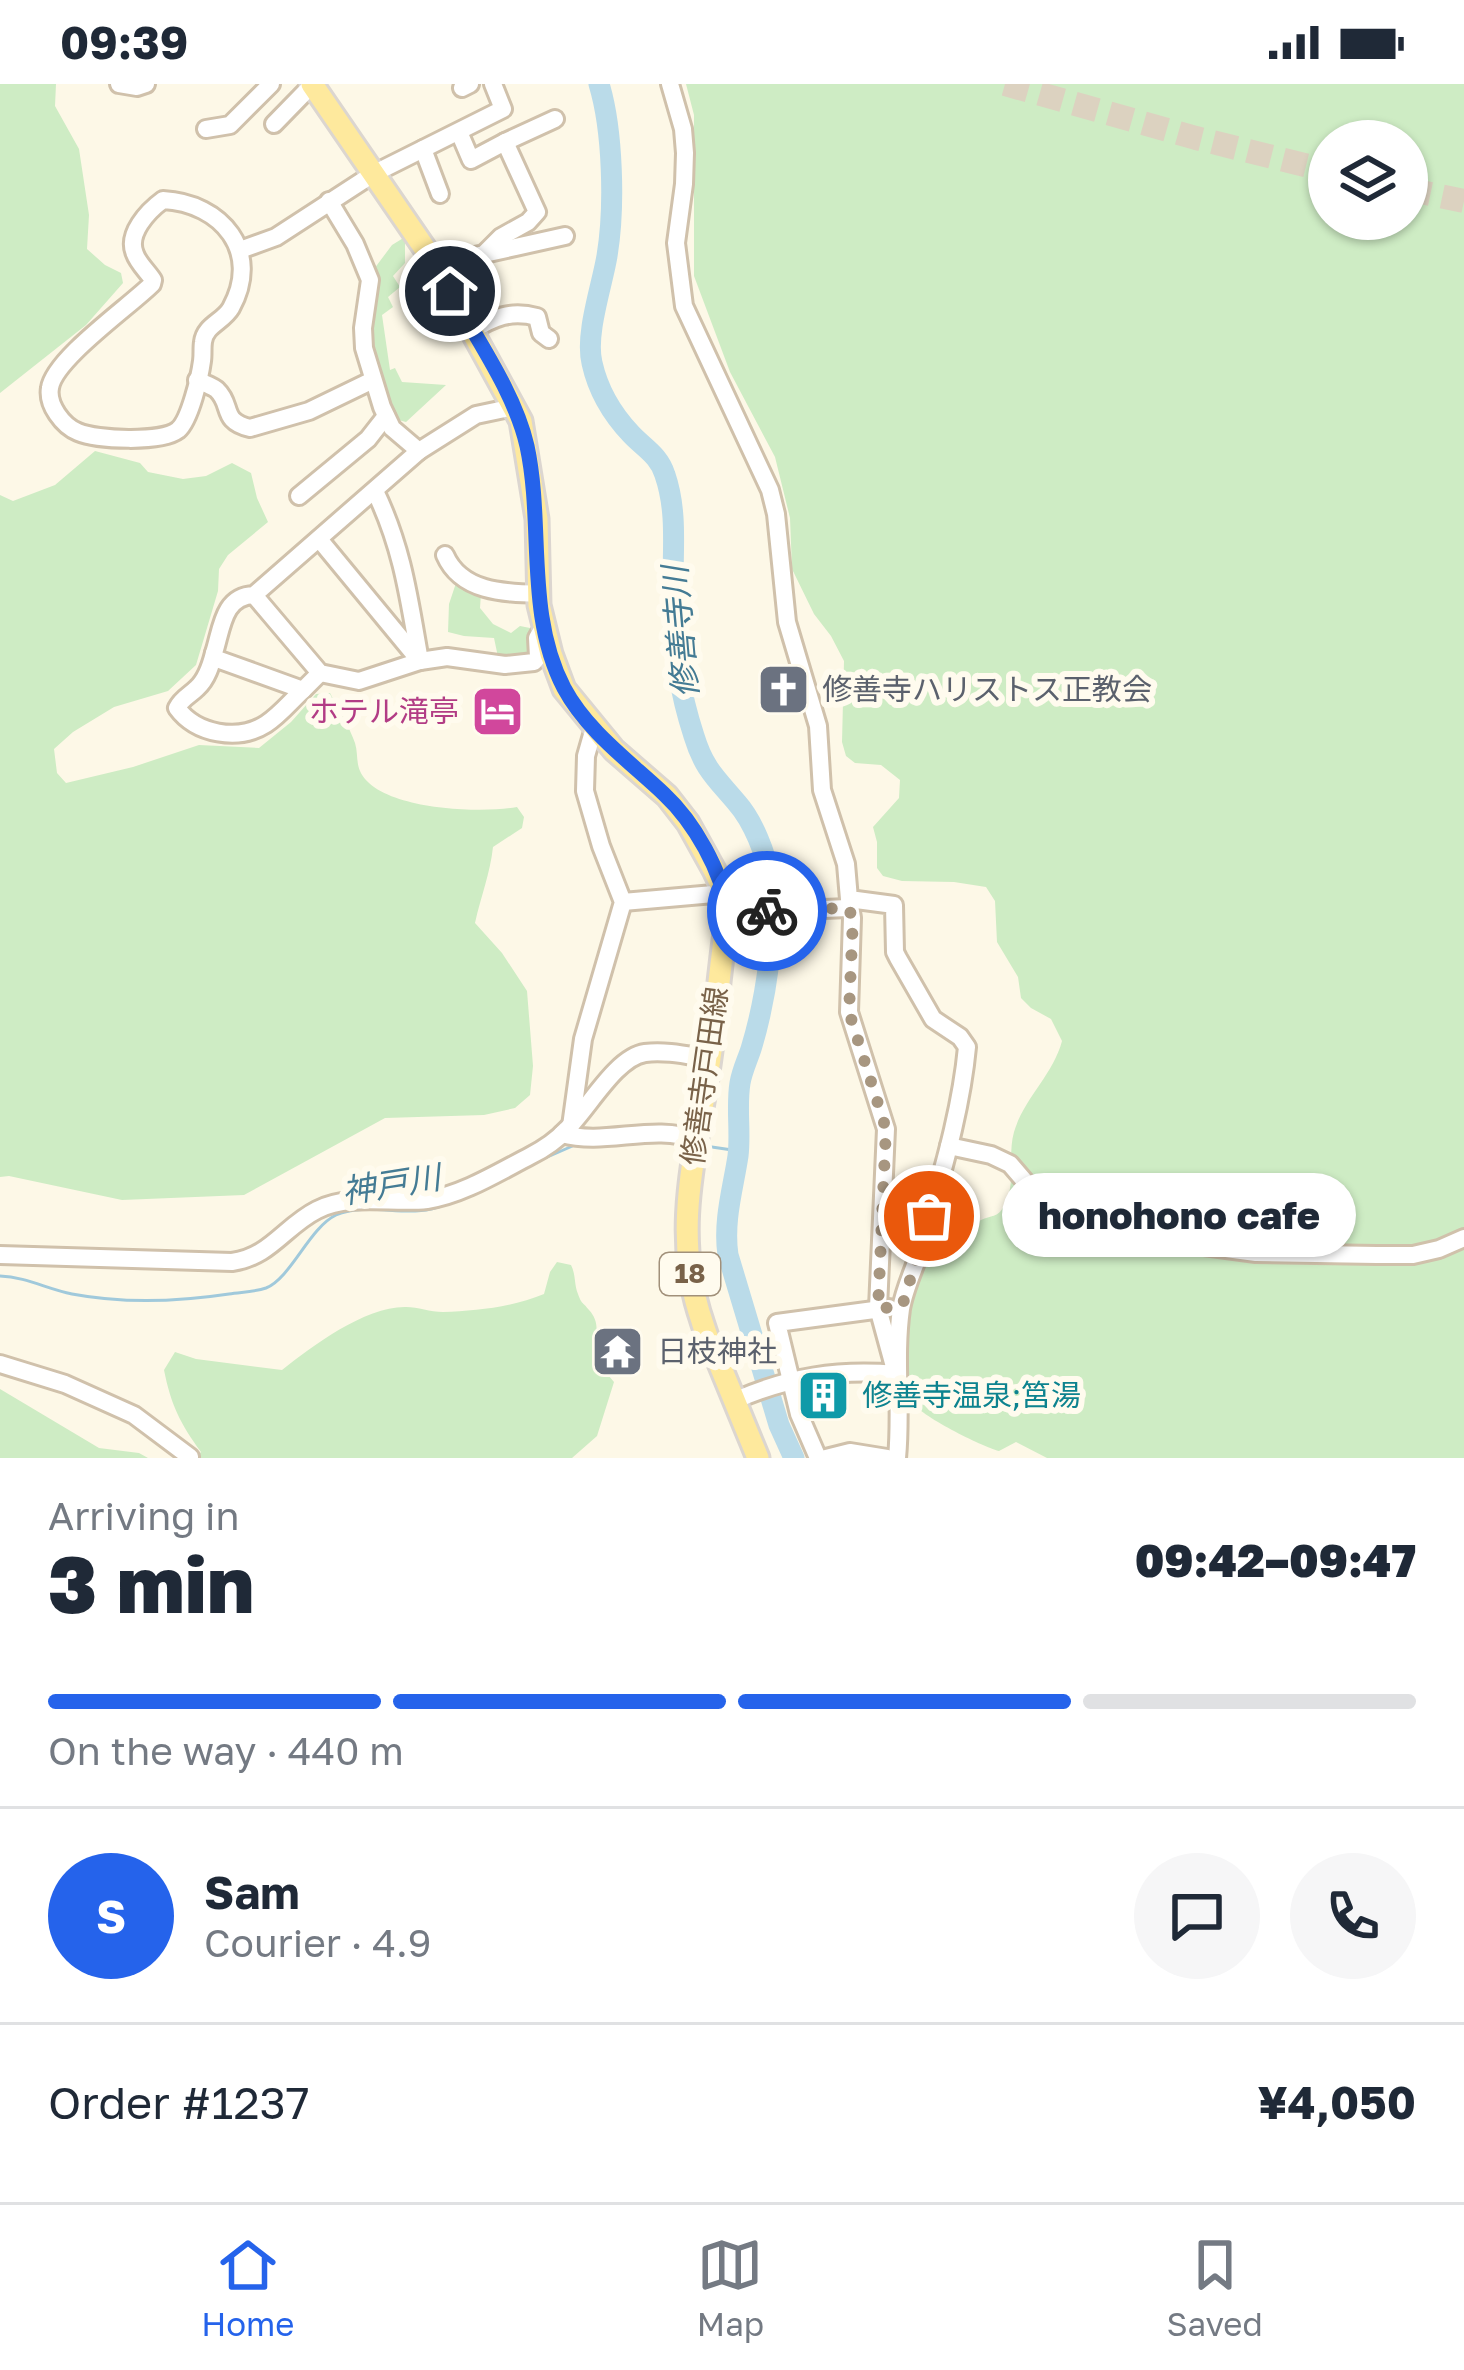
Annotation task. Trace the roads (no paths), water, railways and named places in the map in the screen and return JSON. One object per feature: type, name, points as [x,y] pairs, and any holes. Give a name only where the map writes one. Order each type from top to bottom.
[{"type":"main road","points":[[312,84],[373,174],[514,407],[533,486],[544,626],[564,689],[614,751],[667,796],[702,846],[733,906]]},
{"type":"main road","name":"修善寺戸田線","points":[[733,906],[687,1202],[687,1264],[711,1350],[743,1397],[758,1458]]},
{"type":"street","points":[[118,84],[146,84]]},
{"type":"street","points":[[206,129],[230,125],[272,84]]},
{"type":"street","points":[[274,124],[312,84]]},
{"type":"street","points":[[240,250],[276,237],[373,174],[503,109],[493,84]]},
{"type":"street","points":[[670,84],[685,153],[676,242],[684,307],[761,467],[776,514],[788,622],[818,726],[822,790],[846,864],[853,918],[849,1012],[886,1129],[878,1308],[896,1374],[901,1419],[897,1458]]},
{"type":"street","points":[[459,132],[471,161],[555,119]]},
{"type":"street","points":[[485,252],[506,230],[528,222],[537,212],[505,142]]},
{"type":"street","points":[[423,149],[440,194]]},
{"type":"street","points":[[170,200],[210,213],[240,250],[236,296],[229,313],[208,328],[184,422],[174,432],[129,438],[81,434],[59,416],[49,394],[56,374],[109,319],[152,284],[132,244],[156,205],[170,200]]},
{"type":"street","points":[[329,201],[370,280],[363,328],[373,380],[392,428],[419,451]]},
{"type":"street","points":[[444,289],[463,263],[485,252],[565,236]]},
{"type":"street","points":[[463,323],[530,314],[537,317],[541,334],[549,339]]},
{"type":"street","points":[[197,380],[218,390],[232,420],[250,428],[309,411],[373,380]]},
{"type":"street","points":[[320,673],[273,719],[252,732],[206,730],[176,708],[204,679],[232,602],[254,595],[419,451],[476,416],[514,407]]},
{"type":"street","points":[[299,496],[368,439],[386,416]]},
{"type":"street","points":[[375,491],[401,559],[420,661]]},
{"type":"street","points":[[320,539],[420,661]]},
{"type":"street","points":[[445,555],[451,568],[482,588],[539,593]]},
{"type":"street","points":[[254,595],[320,673],[359,681],[447,657],[505,665],[534,662],[544,626]]},
{"type":"street","points":[[214,653],[224,662],[302,690]]},
{"type":"street","points":[[566,1130],[583,1040],[623,902],[585,790],[586,757],[594,728]]},
{"type":"street","points":[[623,902],[799,910],[849,903],[894,905],[898,958],[933,1019],[965,1042],[965,1067],[949,1146],[902,1307],[896,1374]]},
{"type":"street","points":[[0,1255],[250,1260],[319,1208],[334,1203],[443,1197],[533,1155],[566,1130],[633,1056],[651,1052],[710,1059]]},
{"type":"street","points":[[566,1130],[597,1139],[665,1132],[697,1140]]},
{"type":"street","points":[[949,1146],[1010,1164],[1052,1213],[1072,1224],[1115,1234],[1256,1253],[1377,1255],[1413,1255],[1464,1238]]},
{"type":"street","points":[[887,1458],[850,1452],[822,1458],[782,1382],[777,1323],[902,1307]]},
{"type":"street","points":[[0,1364],[65,1384],[134,1415],[190,1457]]},
{"type":"street","points":[[743,1397],[782,1382],[860,1371],[896,1374]]},
{"type":"waterway","name":"修善寺川","points":[[599,84],[612,193],[610,237],[591,338],[592,363],[612,410],[655,457],[665,475],[673,515],[675,640],[688,717],[706,765],[753,828],[770,878],[769,964],[740,1083],[739,1147],[727,1242],[779,1425],[794,1458]]},
{"type":"waterway","name":"神戸川","points":[[536,1162],[577,1144]]},
{"type":"waterway","name":"神戸川","points":[[705,1146],[739,1151]]},
{"type":"waterway","name":"神戸川","points":[[0,1276],[111,1299],[170,1300],[253,1291],[275,1283],[317,1230],[336,1215],[363,1209],[419,1211],[446,1204]]},
{"type":"tunnel","points":[[1005,84],[1308,166]]},
{"type":"tunnel","points":[[1428,193],[1464,201]]},
{"type":"place","name":"修善寺ハリストス正教会","points":[[783,690]]},
{"type":"place","name":"ホテル滝亭","points":[[498,712]]},
{"type":"place","name":"honohono cafe","points":[[929,1216]]},
{"type":"place","name":"日枝神社","points":[[618,1352]]},
{"type":"place","name":"修善寺温泉;筥湯","points":[[823,1396]]}]
